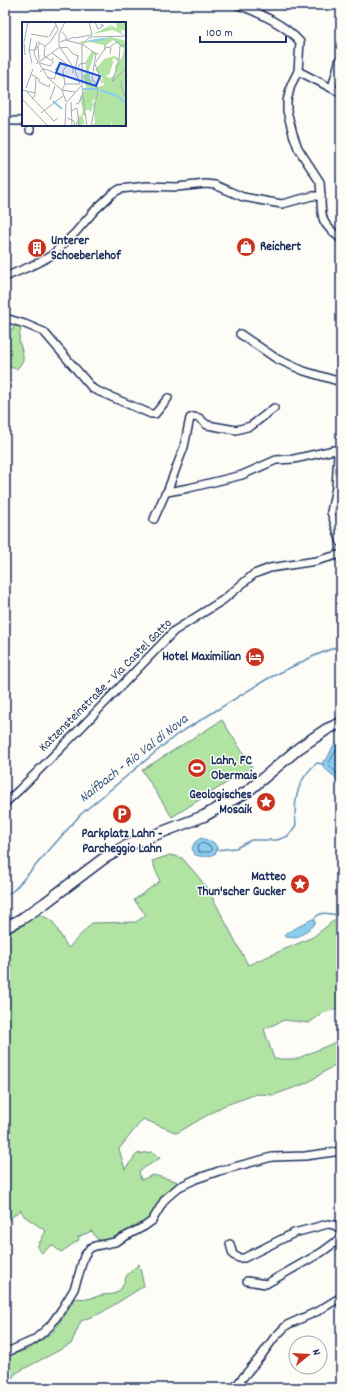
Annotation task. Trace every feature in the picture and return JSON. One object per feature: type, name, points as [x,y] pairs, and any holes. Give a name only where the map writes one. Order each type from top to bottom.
[{"type":"main road","points":[[5,928],[45,903],[103,859],[117,851],[126,846],[204,816],[248,792],[299,748],[327,729],[341,722]]},
{"type":"street","points":[[238,5],[280,25],[296,37],[300,42],[298,70],[291,85],[287,101],[287,112],[292,134],[298,148],[320,182],[321,212],[326,225],[341,239]]},
{"type":"street","points":[[332,88],[341,59]]},
{"type":"street","points":[[298,70],[341,93]]},
{"type":"street","points":[[5,121],[22,121]]},
{"type":"street","points":[[5,277],[38,263],[52,255],[75,233],[95,210],[112,194],[120,190],[147,186],[177,187],[206,184],[215,185],[243,197],[282,204],[312,196],[321,196]]},
{"type":"street","points":[[5,318],[44,332],[93,388],[151,414],[156,414],[168,398]]},
{"type":"street","points":[[240,334],[277,359],[304,370],[341,382]]},
{"type":"street","points":[[154,519],[165,494],[168,492],[184,448],[190,418],[193,416],[199,418],[208,425],[236,430],[251,426],[274,408]]},
{"type":"street","points":[[168,492],[242,475],[276,460],[294,459],[334,450],[339,452],[336,488],[331,512],[341,543]]},
{"type":"street","name":"Katzensteinstraße - Via Castel Gatto","points":[[5,803],[62,747],[174,631],[223,600],[254,574],[270,568],[316,561],[341,554]]},
{"type":"street","points":[[5,1353],[34,1340],[44,1333],[50,1326],[74,1289],[84,1256],[90,1248],[114,1242],[145,1226],[152,1220],[165,1199],[179,1187],[219,1171],[272,1157],[305,1156],[341,1151]]},
{"type":"street","points":[[230,1244],[235,1257],[244,1258],[294,1233],[328,1224],[334,1225],[341,1230]]},
{"type":"street","points":[[247,1281],[266,1284],[322,1252],[341,1238]]},
{"type":"street","points":[[234,1388],[274,1338],[287,1325],[318,1311],[341,1297]]},
{"type":"green space","points":[[15,322],[19,323],[21,327],[19,340],[23,355],[23,361],[17,369],[5,366],[5,328],[13,330]]},
{"type":"green space","name":"Lahn, FC Obermais","points":[[222,720],[252,767],[172,817],[142,770]]},
{"type":"green space","points":[[170,855],[182,858],[209,891],[248,965],[313,937],[341,915],[341,1007],[323,1013],[309,1023],[284,1020],[264,1029],[274,1059],[296,1059],[336,1042],[341,1048],[341,1061],[307,1083],[274,1095],[257,1094],[223,1106],[177,1133],[143,1119],[119,1149],[125,1169],[137,1154],[152,1152],[160,1158],[139,1171],[141,1180],[153,1175],[176,1181],[183,1188],[167,1202],[157,1218],[105,1241],[97,1239],[92,1231],[78,1237],[79,1240],[61,1252],[52,1245],[42,1253],[37,1247],[46,1231],[24,1216],[21,1210],[8,1220],[5,1226],[5,934],[39,913],[53,922],[68,948],[92,923],[136,922],[146,915],[134,900],[160,881],[152,861]]},
{"type":"green space","points":[[139,1264],[144,1286],[101,1313],[81,1321],[71,1344],[16,1373],[5,1388],[6,1357],[31,1348],[55,1330],[75,1298],[88,1299],[102,1295],[114,1294],[121,1289],[127,1275]]},
{"type":"water","points":[[341,743],[341,789],[338,786],[339,783],[336,778],[323,767],[323,761],[327,759],[333,746]]},
{"type":"water","points":[[201,838],[213,842],[217,847],[216,853],[205,856],[194,854],[192,848],[195,842]]},
{"type":"water","points":[[312,919],[315,920],[315,924],[304,933],[296,938],[286,937],[285,934]]},
{"type":"waterway","name":"Naifbach - Rio Val di Nova","points":[[5,896],[14,890],[81,814],[175,736],[267,679],[314,656],[341,645]]},
{"type":"waterway","points":[[216,850],[236,848],[251,840],[277,840],[288,836],[296,825],[295,807],[301,783],[305,776],[317,763],[323,764]]},
{"type":"waterway","points":[[314,919],[316,916],[327,913],[337,915]]},
{"type":"place","name":"Reichert","points":[[246,247]]},
{"type":"place","name":"Unterer Schoeberlehof","points":[[37,248]]},
{"type":"place","name":"Hotel Maximilian","points":[[255,657]]},
{"type":"place","name":"Lahn, FC Obermais","points":[[197,768]]},
{"type":"place","name":"Geologisches Mosaik","points":[[266,802]]},
{"type":"place","name":"Parkplatz Lahn - Parcheggio Lahn","points":[[122,814]]},
{"type":"place","name":"Matteo Thun'scher Gucker","points":[[300,884]]}]
